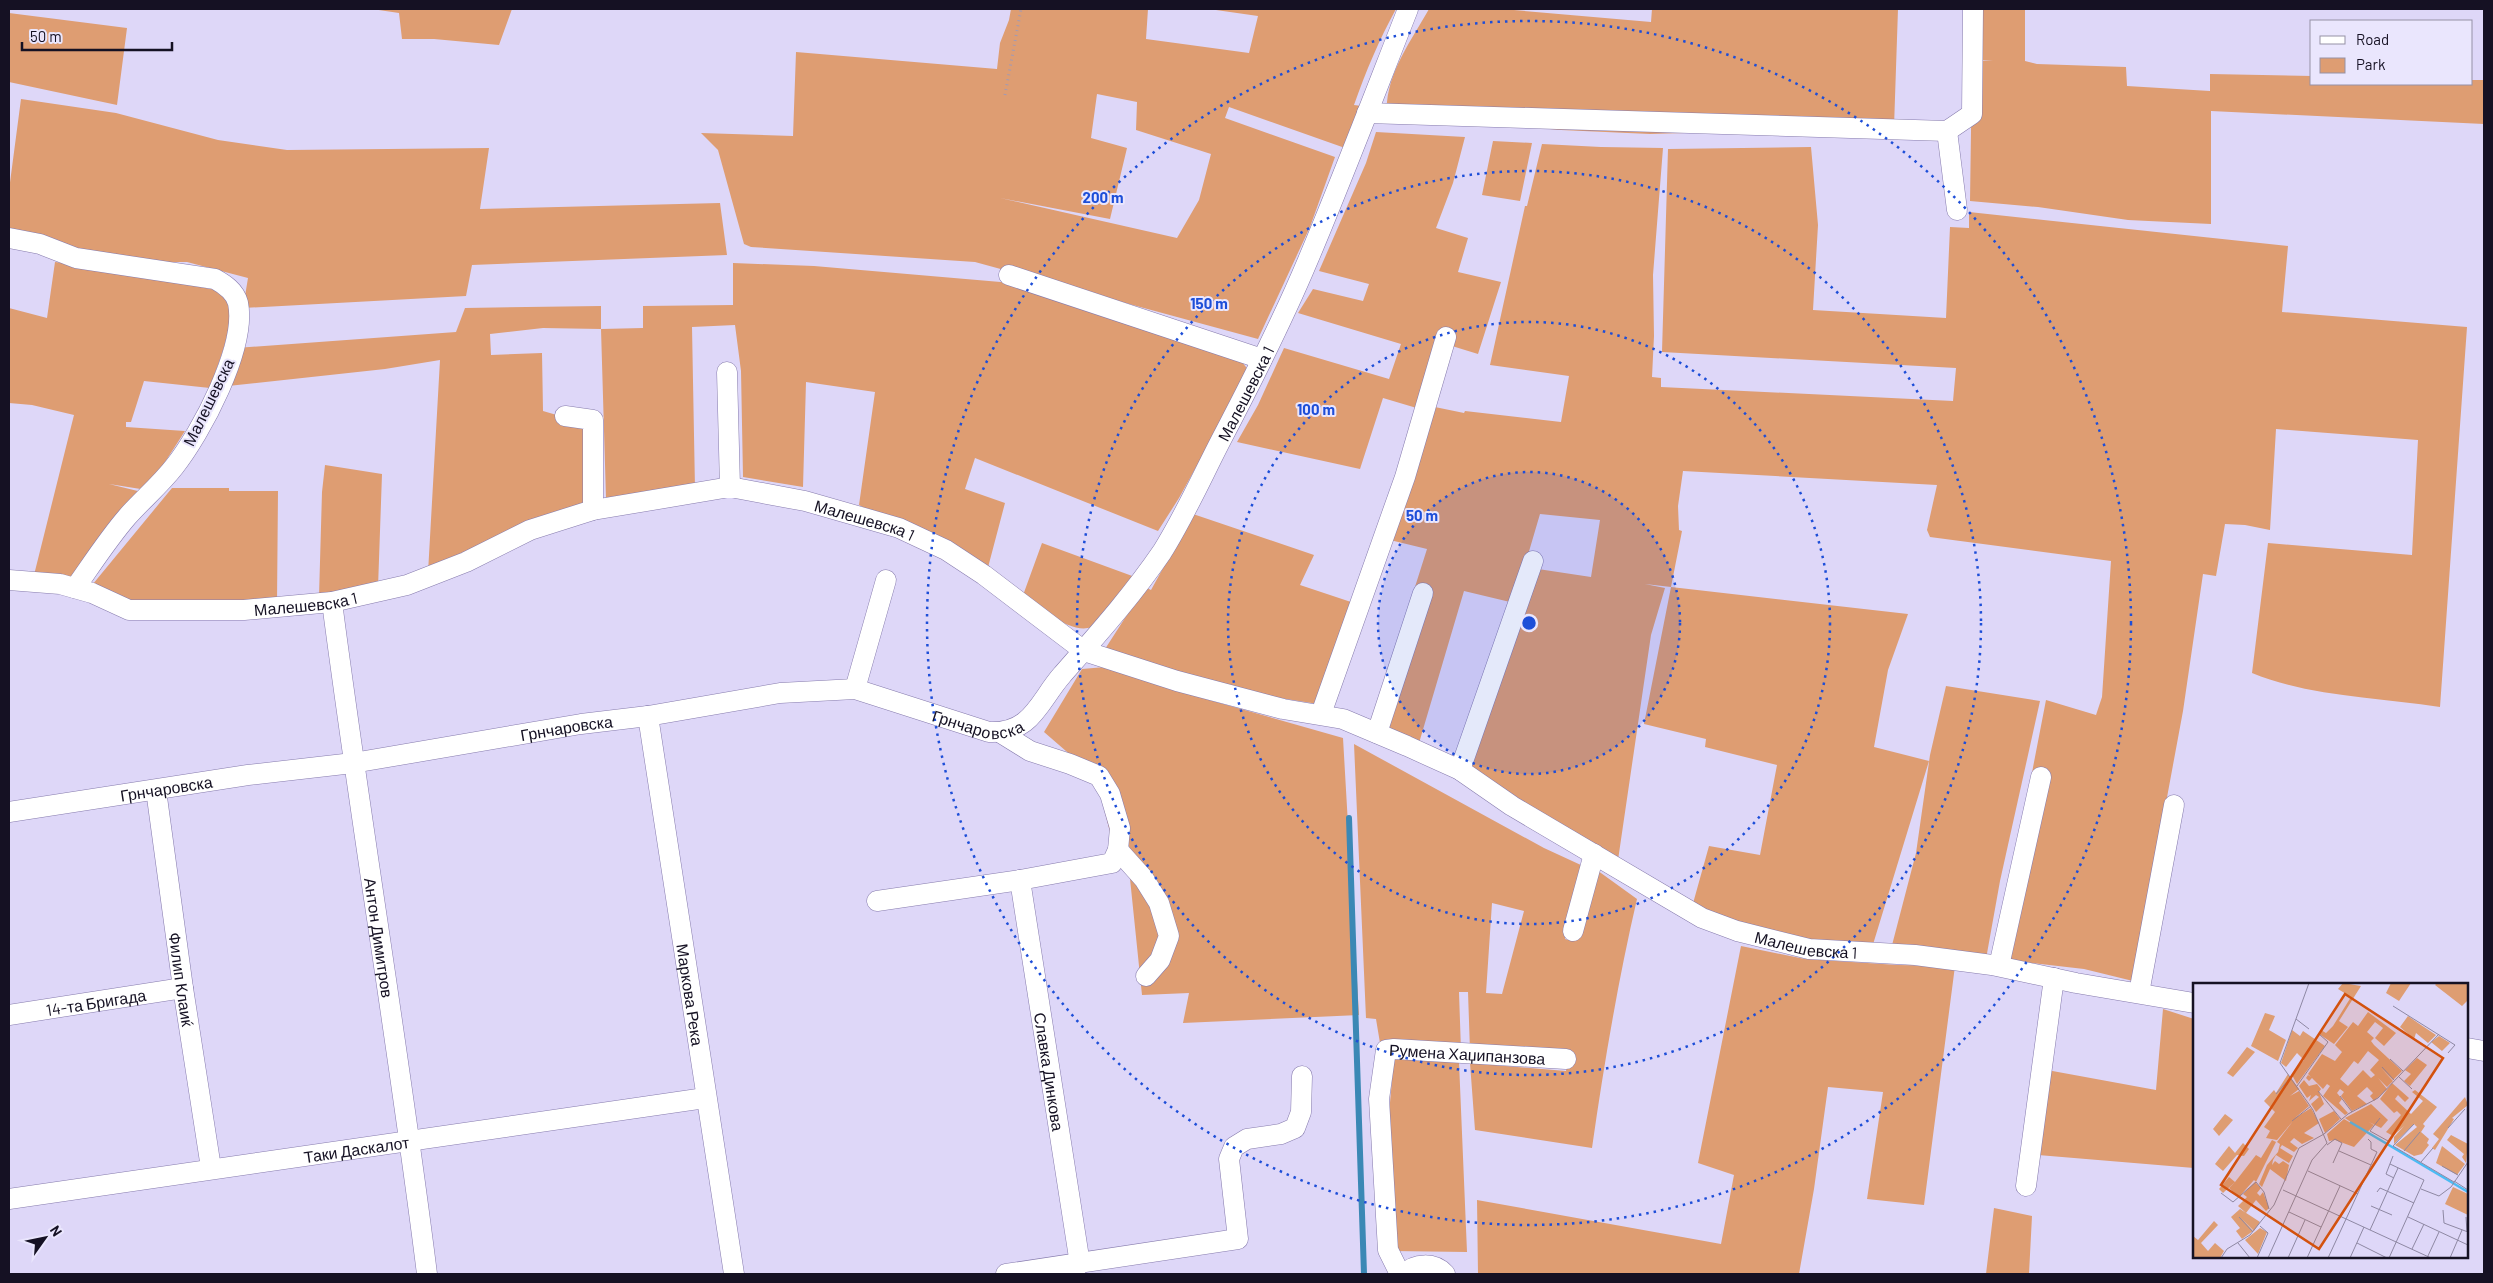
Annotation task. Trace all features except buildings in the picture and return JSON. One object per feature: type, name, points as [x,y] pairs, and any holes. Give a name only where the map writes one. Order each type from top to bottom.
[{"type":"street","name":"Малешевска 1","points":[[1084,651],[1103,630],[1161,552],[1262,359],[1308,262],[1408,9]]},
{"type":"street","points":[[1367,113],[1947,131],[1972,114],[1973,9]]},
{"type":"street","points":[[1947,131],[1957,210]]},
{"type":"street","name":"Малешевска","points":[[9,238],[40,244],[76,258],[215,279],[233,293],[238,303],[233,353],[226,374],[196,433],[175,466],[154,491],[127,516],[75,588]]},
{"type":"street","points":[[1009,275],[1262,359]]},
{"type":"street","points":[[1322,714],[1405,477],[1446,337]]},
{"type":"street","points":[[727,372],[730,487]]},
{"type":"street","points":[[565,416],[593,420],[593,510]]},
{"type":"street","name":"Малешевска 1","points":[[9,580],[27,580],[75,588],[92,593],[129,610],[244,610],[332,602],[407,585],[466,562],[530,530],[593,510],[730,487],[805,501],[899,528],[946,550],[984,575],[1084,651],[1177,681],[1283,709],[1343,719],[1460,770],[1512,806],[1702,918],[1737,931],[1808,949],[1915,955],[1999,966],[2054,978],[2193,1003]]},
{"type":"street","points":[[1460,770],[1533,561]]},
{"type":"street","points":[[855,689],[886,580]]},
{"type":"street","points":[[1377,733],[1423,593]]},
{"type":"street","name":"Антон Димитров","points":[[332,602],[353,763],[410,1142],[427,1274]]},
{"type":"street","name":"Грнчаровска","points":[[9,812],[248,775],[353,763],[581,724],[648,716],[764,694],[855,689],[988,732],[1001,733],[1018,727],[1042,706],[1060,677],[1084,651]]},
{"type":"street","name":"Маркова Река","points":[[648,716],[705,1098],[734,1274]]},
{"type":"street","points":[[877,901],[1020,880],[1112,863],[1118,850],[1120,828],[1110,794],[1099,776],[1070,764],[1030,752],[1001,733]]},
{"type":"street","points":[[1999,966],[2041,776]]},
{"type":"street","name":"Филип Клаиќ","points":[[156,790],[183,988],[211,1168]]},
{"type":"street","points":[[2139,993],[2174,806]]},
{"type":"street","points":[[1118,850],[1144,879],[1159,903],[1169,936],[1160,960],[1146,976]]},
{"type":"street","points":[[1573,931],[1594,854]]},
{"type":"street","name":"Славка Динкова","points":[[1020,880],[1080,1264]]},
{"type":"street","points":[[2026,1186],[2054,978]]},
{"type":"street","name":"14-та Бригада","points":[[9,1015],[183,988]]},
{"type":"street","points":[[2468,1048],[2484,1051]]},
{"type":"street","name":"Румена Хаџипанзова","points":[[1400,1274],[1388,1250],[1378,1099],[1386,1050],[1566,1059]]},
{"type":"street","points":[[1006,1274],[1238,1240],[1229,1159],[1234,1146],[1247,1139],[1281,1134],[1295,1128],[1302,1112],[1302,1076]]},
{"type":"street","name":"Таки Даскалот","points":[[9,1199],[211,1168],[410,1142],[705,1098]]},
{"type":"street","points":[[1404,1274],[1416,1266],[1425,1265],[1434,1267],[1445,1274]]},
{"type":"path","points":[[1004,94],[1021,9]]},
{"type":"green space","points":[[372,9],[512,9],[499,45],[434,39],[402,39],[399,13]]},
{"type":"green space","points":[[1011,9],[1148,9],[1146,39],[1249,53],[1258,16],[1209,9],[1396,9],[1378,44],[1354,105],[1362,106],[1345,148],[1229,107],[1225,118],[1335,157],[1310,227],[1258,339],[975,262],[751,247],[744,244],[718,150],[701,133],[793,136],[796,52],[997,69],[1000,43]],"holes":[[[1097,94],[1137,102],[1136,130],[1211,154],[1199,200],[1177,238],[1000,198],[1110,219],[1127,148],[1091,138]]]},
{"type":"green space","points":[[1429,9],[1502,9],[1651,22],[1652,9],[1898,9],[1894,127],[1650,134],[1561,130],[1387,115],[1387,101],[1394,73]]},
{"type":"green space","points":[[1975,9],[2025,9],[2025,61],[2037,64],[2126,67],[2127,86],[2210,91],[2210,74],[2310,76],[2310,85],[2473,85],[2473,80],[2484,80],[2484,124],[2211,111],[2211,224],[2128,220],[2038,207],[1970,201],[1972,61],[1993,61],[1977,60]]},
{"type":"green space","points":[[9,13],[127,28],[117,105],[9,82]]},
{"type":"green space","points":[[21,99],[116,113],[218,140],[287,150],[489,148],[480,209],[720,203],[727,255],[472,265],[466,296],[243,308],[248,278],[187,262],[156,262],[9,240],[9,190]]},
{"type":"green space","points":[[1376,132],[1465,137],[1453,183],[1436,228],[1468,238],[1458,272],[1501,282],[1478,354],[1439,342],[1420,409],[1383,398],[1360,469],[1237,442],[1258,405],[1284,348],[1389,379],[1401,344],[1298,313],[1313,289],[1363,301],[1369,284],[1319,271],[1366,163]]},
{"type":"green space","points":[[1493,141],[1532,143],[1520,201],[1482,195]]},
{"type":"green space","points":[[1542,144],[1663,148],[1653,275],[1654,336],[1652,377],[1661,378],[1661,387],[1953,401],[1956,368],[1662,352],[1668,149],[1811,147],[1818,225],[1813,310],[1946,318],[1950,227],[1969,228],[1969,212],[2288,246],[2282,312],[2467,327],[2440,707],[2321,692],[2274,681],[2252,673],[2268,543],[2412,555],[2418,440],[2276,429],[2270,530],[2245,525],[2225,524],[2216,576],[2203,574],[2183,711],[2133,981],[2084,969],[1996,959],[2046,700],[2096,715],[2102,697],[2111,561],[1930,537],[1927,530],[1937,485],[1683,471],[1678,506],[1679,530],[1682,531],[1671,587],[1645,584],[1665,588],[1651,635],[1618,860],[1463,769],[1538,569],[1591,577],[1600,520],[1540,514],[1525,565],[1510,602],[1464,591],[1419,743],[1381,727],[1394,653],[1427,549],[1390,540],[1430,406],[1464,413],[1465,411],[1561,422],[1569,376],[1490,365],[1525,206],[1527,206]]},
{"type":"green space","points":[[55,262],[103,268],[216,290],[228,298],[230,309],[225,344],[210,388],[144,381],[131,422],[126,422],[126,427],[185,431],[147,490],[109,484],[150,494],[79,585],[34,575],[74,415],[32,405],[9,403],[9,308],[47,318]]},
{"type":"green space","points":[[733,263],[814,266],[1025,284],[1239,358],[1249,371],[1179,498],[1158,531],[975,458],[965,489],[1005,503],[986,575],[859,505],[875,392],[806,382],[803,487],[743,477],[741,371],[735,325],[692,327],[695,489],[606,498],[601,329],[643,328],[643,306],[733,305]]},
{"type":"green space","points":[[601,306],[601,329],[543,328],[490,334],[491,355],[542,353],[543,411],[591,425],[594,505],[428,573],[440,360],[385,369],[228,386],[236,348],[456,332],[465,308]]},
{"type":"green space","points":[[325,465],[382,474],[378,588],[319,597],[322,492]]},
{"type":"green space","points":[[172,488],[229,488],[229,491],[278,491],[277,602],[126,603],[88,590]]},
{"type":"green space","points":[[1193,514],[1314,555],[1300,585],[1351,602],[1318,704],[1253,694],[1105,649],[1145,587],[1151,590]]},
{"type":"green space","points":[[1042,543],[1135,577],[1091,627],[1083,628],[1065,624],[1022,598]]},
{"type":"green space","points":[[1671,587],[1908,614],[1888,670],[1874,747],[1929,761],[1871,951],[1746,929],[1692,907],[1709,846],[1760,855],[1777,765],[1705,747],[1706,739],[1644,724]]},
{"type":"green space","points":[[1105,667],[1174,690],[1343,738],[1359,1015],[1183,1023],[1189,993],[1142,995],[1129,869],[1115,852],[1096,777],[1044,732],[1082,669]]},
{"type":"green space","points":[[1946,686],[2040,701],[2000,881],[1986,959],[1891,949],[1916,853],[1930,755]]},
{"type":"green space","points":[[1354,744],[1544,848],[1583,866],[1567,923],[1565,939],[1573,941],[1594,868],[1637,899],[1612,1023],[1592,1148],[1475,1130],[1470,1063],[1566,1071],[1569,1055],[1470,1051],[1468,992],[1459,992],[1461,1051],[1380,1043],[1376,1019],[1366,1018]],"holes":[[[1492,903],[1524,911],[1502,994],[1486,993]]]},
{"type":"green space","points":[[1741,946],[1805,959],[1898,965],[1955,966],[1924,1205],[1867,1199],[1883,1092],[1828,1087],[1814,1189],[1799,1274],[1478,1274],[1477,1200],[1721,1244],[1734,1175],[1698,1163]]},
{"type":"green space","points":[[2163,1009],[2193,1019],[2193,1168],[2038,1155],[2047,1070],[2156,1090]]},
{"type":"green space","points":[[1394,1057],[1459,1062],[1467,1252],[1393,1251],[1389,1114]]},
{"type":"green space","points":[[1994,1208],[2032,1216],[2029,1274],[1986,1274]]},
{"type":"waterway","points":[[1349,818],[1364,1274]]}]
